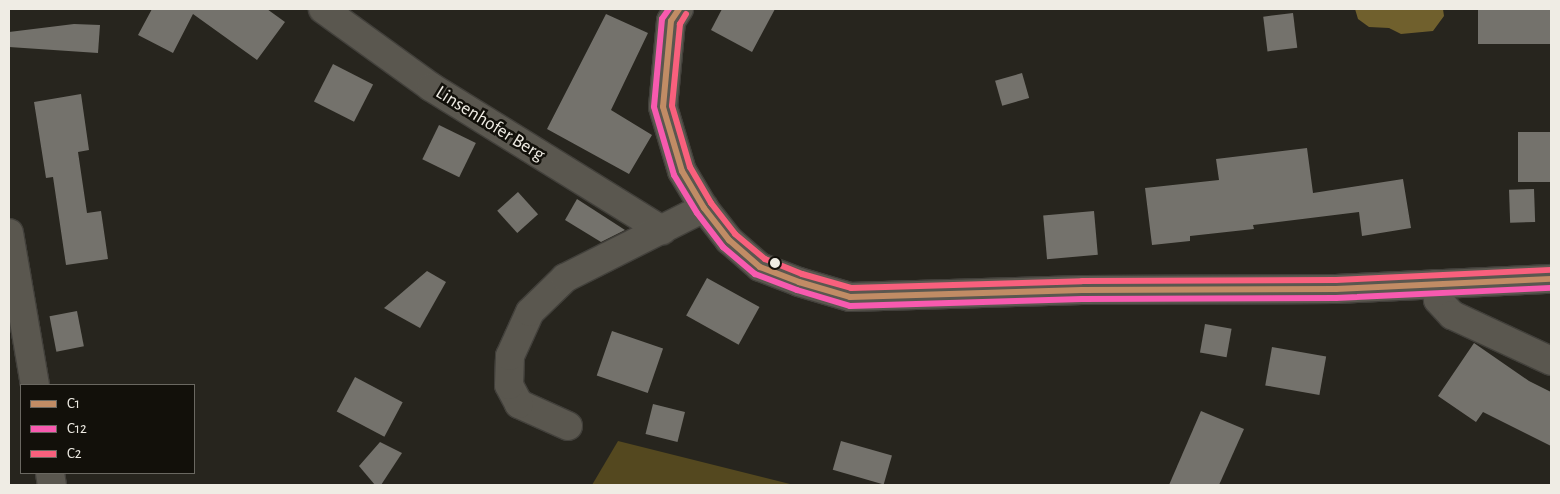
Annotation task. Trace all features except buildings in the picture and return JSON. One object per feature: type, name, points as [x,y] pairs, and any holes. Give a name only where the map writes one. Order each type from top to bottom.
[{"type":"street","name":"Linsenhofer Berg","points":[[323,9],[431,87],[662,230]]},
{"type":"street","points":[[679,9],[671,21],[663,107],[682,171],[704,208],[729,240],[760,267],[799,282],[850,297],[1082,290],[1336,289],[1551,278]]},
{"type":"street","points":[[568,426],[519,404],[509,385],[510,356],[530,312],[565,278],[704,208]]},
{"type":"street","points":[[9,233],[35,384]]},
{"type":"street","points":[[1434,284],[1438,300],[1452,315],[1551,361]]},
{"type":"shaded area","points":[[1355,9],[1443,9],[1444,16],[1433,31],[1401,34],[1389,28],[1369,27],[1358,19]]},
{"type":"shaded area","points":[[618,441],[794,485],[592,485]]},
{"type":"transit line","name":"C12","points":[[669,9],[662,19],[654,107],[674,175],[697,213],[723,247],[755,274],[797,290],[850,306],[1082,299],[1336,298],[1551,288]]},
{"type":"transit line","name":"C1","points":[[679,9],[671,21],[663,107],[682,171],[704,208],[729,240],[760,267],[799,282],[850,297],[1082,290],[1336,289],[1551,279]]},
{"type":"transit line","name":"C2","points":[[686,14],[680,24],[672,106],[690,167],[711,203],[735,234],[765,259],[802,274],[851,288],[1082,281],[1336,280],[1551,270]]}]
